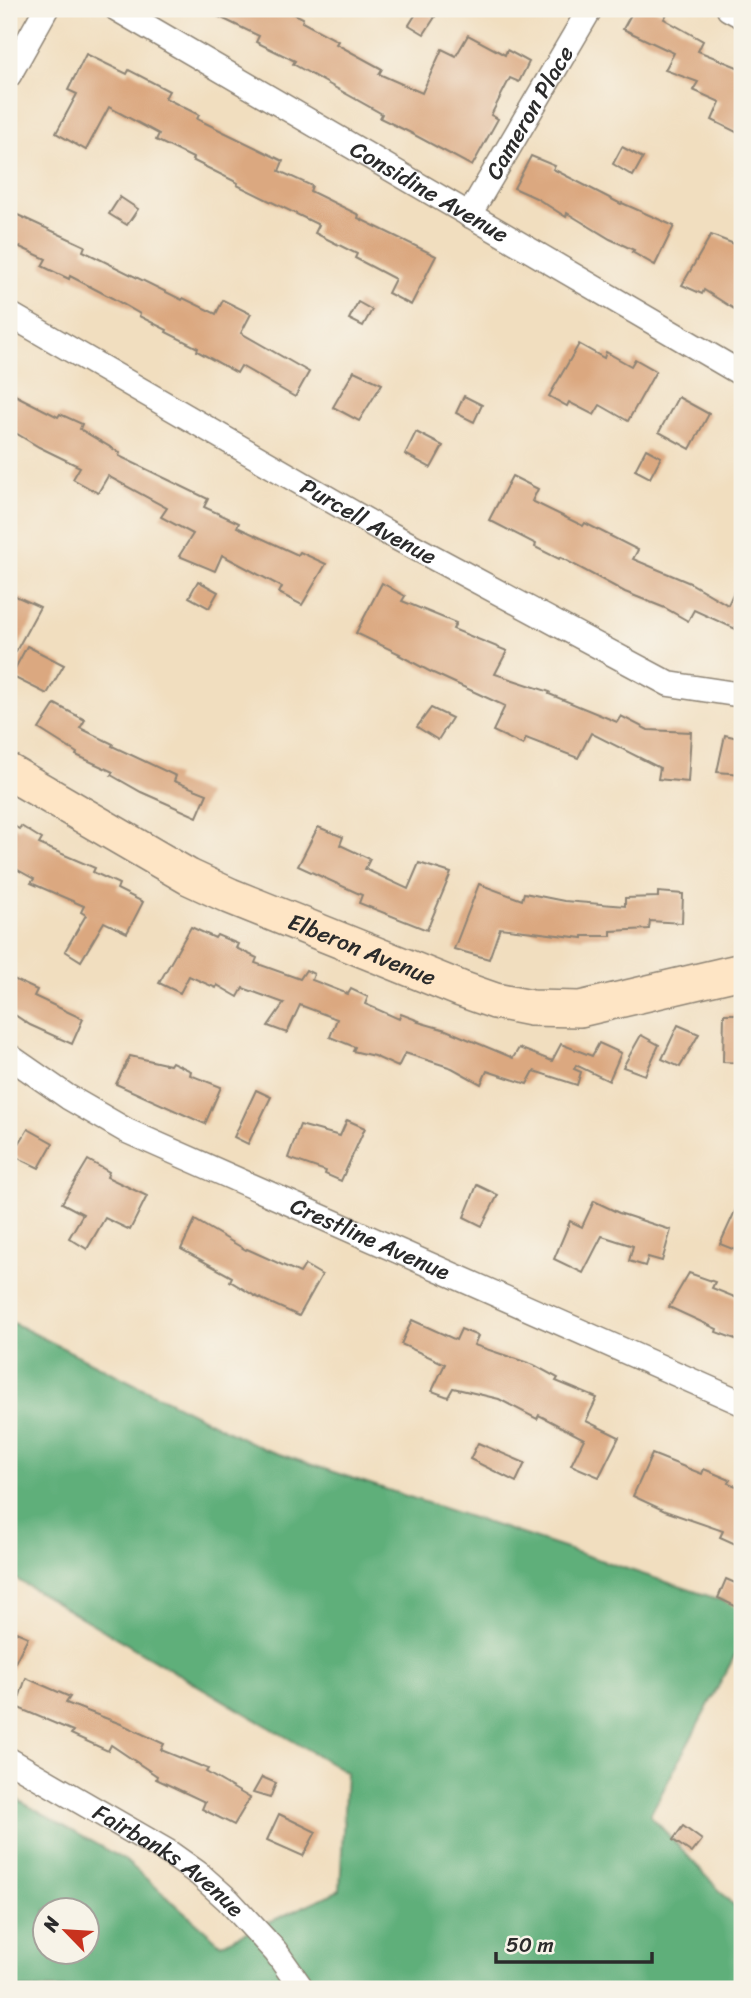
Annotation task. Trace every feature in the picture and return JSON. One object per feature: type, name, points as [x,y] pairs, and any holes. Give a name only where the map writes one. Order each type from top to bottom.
[{"type":"street","points":[[9,75],[46,9]]},
{"type":"street","name":"Considine Avenue","points":[[117,9],[742,374]]},
{"type":"street","name":"Cameron Place","points":[[469,215],[590,9]]},
{"type":"street","points":[[729,9],[742,16]]},
{"type":"street","name":"Purcell Avenue","points":[[9,314],[386,532],[669,684],[742,695]]},
{"type":"street","name":"Elberon Avenue","points":[[9,772],[189,877],[230,897],[495,1001],[531,1008],[580,1009],[742,971]]},
{"type":"street","name":"Crestline Avenue","points":[[9,1056],[68,1097],[127,1130],[742,1403]]},
{"type":"street","name":"Fairbanks Avenue","points":[[9,1760],[168,1852],[199,1874],[228,1900],[276,1952],[302,1989]]},
{"type":"green space","points":[[9,1321],[264,1449],[742,1607],[742,1642],[650,1815],[742,1915],[742,1989],[9,1989],[9,1795],[126,1861],[221,1944],[340,1890],[346,1772],[9,1575]]},
{"type":"building","points":[[203,9],[284,9],[338,41],[336,44],[382,69],[379,74],[422,93],[442,49],[456,56],[468,35],[505,55],[507,50],[529,62],[519,82],[510,78],[491,115],[498,119],[472,166],[380,118],[382,114],[293,64],[295,61],[256,42],[259,36]]},
{"type":"building","points":[[419,9],[435,17],[424,34],[409,25]]},
{"type":"building","points":[[634,9],[654,9],[667,14],[664,19],[703,41],[698,51],[742,69],[742,135],[712,120],[720,102],[693,90],[698,82],[665,70],[674,53],[623,29]]},
{"type":"building","points":[[86,54],[127,74],[129,70],[169,91],[165,98],[199,115],[197,119],[283,161],[279,171],[312,186],[310,191],[436,256],[411,305],[388,293],[395,279],[355,258],[357,254],[315,233],[319,225],[237,185],[238,183],[192,160],[193,158],[156,140],[159,134],[109,107],[86,150],[56,133],[77,94],[68,90]]},
{"type":"building","points":[[622,147],[643,158],[633,176],[613,164]]},
{"type":"building","points":[[531,156],[555,166],[553,169],[621,204],[674,226],[655,265],[632,252],[634,250],[567,213],[566,217],[514,188]]},
{"type":"building","points":[[120,197],[138,209],[127,225],[109,214]]},
{"type":"building","points":[[9,211],[85,246],[83,251],[182,300],[183,298],[216,314],[223,300],[251,314],[241,333],[309,372],[295,397],[241,366],[237,373],[112,298],[70,276],[69,279],[42,266],[46,259],[9,242]]},
{"type":"building","points":[[711,235],[742,247],[742,314],[704,290],[702,294],[682,285]]},
{"type":"building","points":[[358,302],[372,310],[363,326],[349,319]]},
{"type":"building","points":[[579,344],[604,358],[606,352],[631,366],[635,359],[656,371],[628,421],[600,405],[594,415],[569,402],[567,406],[549,396]]},
{"type":"building","points":[[354,371],[382,384],[359,421],[333,407]]},
{"type":"building","points":[[9,392],[58,417],[60,414],[82,424],[80,429],[120,453],[119,456],[208,499],[204,507],[239,523],[237,527],[298,555],[300,552],[326,564],[302,605],[279,593],[282,587],[222,555],[215,571],[179,556],[193,534],[161,517],[167,508],[108,476],[98,493],[73,479],[80,467],[9,429]]},
{"type":"building","points":[[464,396],[482,405],[474,422],[456,413]]},
{"type":"building","points":[[678,397],[709,414],[690,449],[659,432]]},
{"type":"building","points":[[416,432],[443,446],[431,468],[405,454]]},
{"type":"building","points":[[646,449],[661,457],[650,478],[635,470]]},
{"type":"building","points":[[512,476],[538,489],[532,501],[583,526],[585,523],[638,550],[633,559],[690,583],[728,605],[742,574],[742,632],[694,610],[688,621],[535,547],[536,544],[489,520]]},
{"type":"building","points":[[198,581],[218,592],[209,608],[189,597]]},
{"type":"building","points":[[382,583],[405,596],[402,601],[456,623],[453,629],[507,651],[495,674],[550,692],[549,694],[617,722],[621,716],[648,730],[691,732],[688,782],[658,779],[660,768],[591,733],[578,758],[526,738],[523,745],[493,731],[505,706],[356,633]]},
{"type":"building","points":[[9,593],[40,607],[9,664]]},
{"type":"building","points":[[27,646],[64,665],[47,694],[11,676]]},
{"type":"building","points":[[55,704],[85,720],[80,728],[176,776],[174,781],[207,794],[197,817],[141,792],[111,775],[113,772],[76,755],[77,753],[39,729]]},
{"type":"building","points":[[431,708],[452,718],[438,740],[417,727]]},
{"type":"building","points":[[725,735],[742,739],[742,774],[717,772]]},
{"type":"building","points":[[9,823],[19,829],[21,826],[42,839],[39,844],[95,868],[93,872],[119,884],[117,889],[143,902],[127,933],[104,922],[81,961],[65,951],[86,915],[81,912],[84,906],[31,883],[34,879],[9,865]]},
{"type":"building","points":[[318,827],[343,837],[340,845],[370,859],[365,869],[408,889],[419,863],[451,873],[427,930],[359,903],[362,895],[298,866]]},
{"type":"building","points":[[479,884],[522,900],[524,893],[564,901],[625,906],[625,898],[658,897],[658,892],[683,894],[682,923],[650,921],[649,929],[611,931],[611,936],[583,938],[500,928],[489,959],[454,949]]},
{"type":"building","points":[[191,927],[215,938],[217,935],[238,944],[236,948],[257,958],[255,963],[300,979],[306,970],[314,974],[312,980],[348,994],[351,989],[368,997],[365,1004],[399,1019],[401,1014],[513,1058],[519,1048],[552,1061],[561,1044],[592,1056],[599,1043],[621,1053],[609,1081],[576,1065],[574,1069],[581,1072],[577,1085],[534,1071],[527,1084],[487,1071],[481,1084],[452,1068],[405,1053],[398,1067],[374,1056],[353,1051],[355,1047],[330,1037],[337,1019],[300,1005],[287,1033],[268,1026],[284,1003],[243,988],[238,997],[217,985],[216,988],[189,976],[180,993],[159,983]]},
{"type":"building","points":[[9,977],[37,990],[34,996],[83,1019],[72,1044],[30,1025],[9,1011]]},
{"type":"building","points":[[724,1014],[742,1014],[742,1063],[723,1062]]},
{"type":"building","points":[[678,1025],[699,1034],[680,1067],[662,1059]]},
{"type":"building","points":[[641,1035],[659,1045],[645,1075],[623,1067]]},
{"type":"building","points":[[130,1056],[170,1065],[172,1062],[191,1071],[190,1075],[221,1087],[205,1124],[116,1084]]},
{"type":"building","points":[[256,1090],[271,1097],[248,1144],[234,1137]]},
{"type":"building","points":[[347,1120],[365,1128],[341,1181],[325,1174],[326,1171],[288,1158],[300,1125],[340,1136]]},
{"type":"building","points":[[28,1129],[53,1143],[39,1168],[12,1155]]},
{"type":"building","points":[[88,1160],[109,1172],[107,1177],[147,1196],[130,1230],[105,1218],[87,1249],[69,1238],[83,1214],[62,1203]]},
{"type":"building","points":[[477,1185],[498,1195],[482,1226],[464,1217]]},
{"type":"building","points":[[742,1196],[742,1234],[735,1250],[720,1244]]},
{"type":"building","points":[[594,1201],[619,1213],[671,1230],[662,1261],[648,1257],[645,1266],[629,1261],[633,1246],[602,1236],[583,1273],[554,1259],[570,1221],[582,1227]]},
{"type":"building","points":[[195,1220],[246,1250],[300,1273],[305,1265],[322,1275],[299,1316],[255,1296],[230,1281],[232,1277],[181,1249]]},
{"type":"building","points":[[689,1273],[715,1282],[712,1288],[742,1300],[742,1330],[738,1340],[716,1332],[717,1329],[669,1307]]},
{"type":"building","points":[[412,1320],[456,1340],[461,1329],[478,1336],[474,1345],[534,1365],[558,1378],[556,1381],[597,1398],[586,1421],[619,1437],[599,1477],[571,1465],[584,1439],[539,1415],[537,1419],[499,1399],[453,1388],[448,1397],[432,1391],[445,1364],[401,1344]]},
{"type":"building","points":[[478,1443],[525,1463],[516,1482],[470,1459]]},
{"type":"building","points":[[652,1454],[702,1474],[704,1469],[742,1488],[742,1547],[720,1537],[723,1531],[665,1511],[633,1496]]},
{"type":"building","points":[[726,1579],[742,1586],[742,1596],[737,1607],[718,1598]]},
{"type":"building","points":[[9,1629],[28,1637],[9,1674]]},
{"type":"building","points":[[26,1678],[70,1697],[66,1703],[164,1744],[161,1750],[208,1769],[206,1772],[250,1798],[234,1825],[202,1809],[205,1802],[156,1779],[157,1776],[111,1745],[108,1751],[71,1734],[73,1731],[16,1707]]},
{"type":"building","points":[[262,1777],[276,1783],[270,1798],[253,1793]]},
{"type":"building","points":[[279,1814],[316,1832],[303,1856],[267,1840]]},
{"type":"building","points":[[683,1826],[702,1840],[692,1853],[673,1840]]}]
